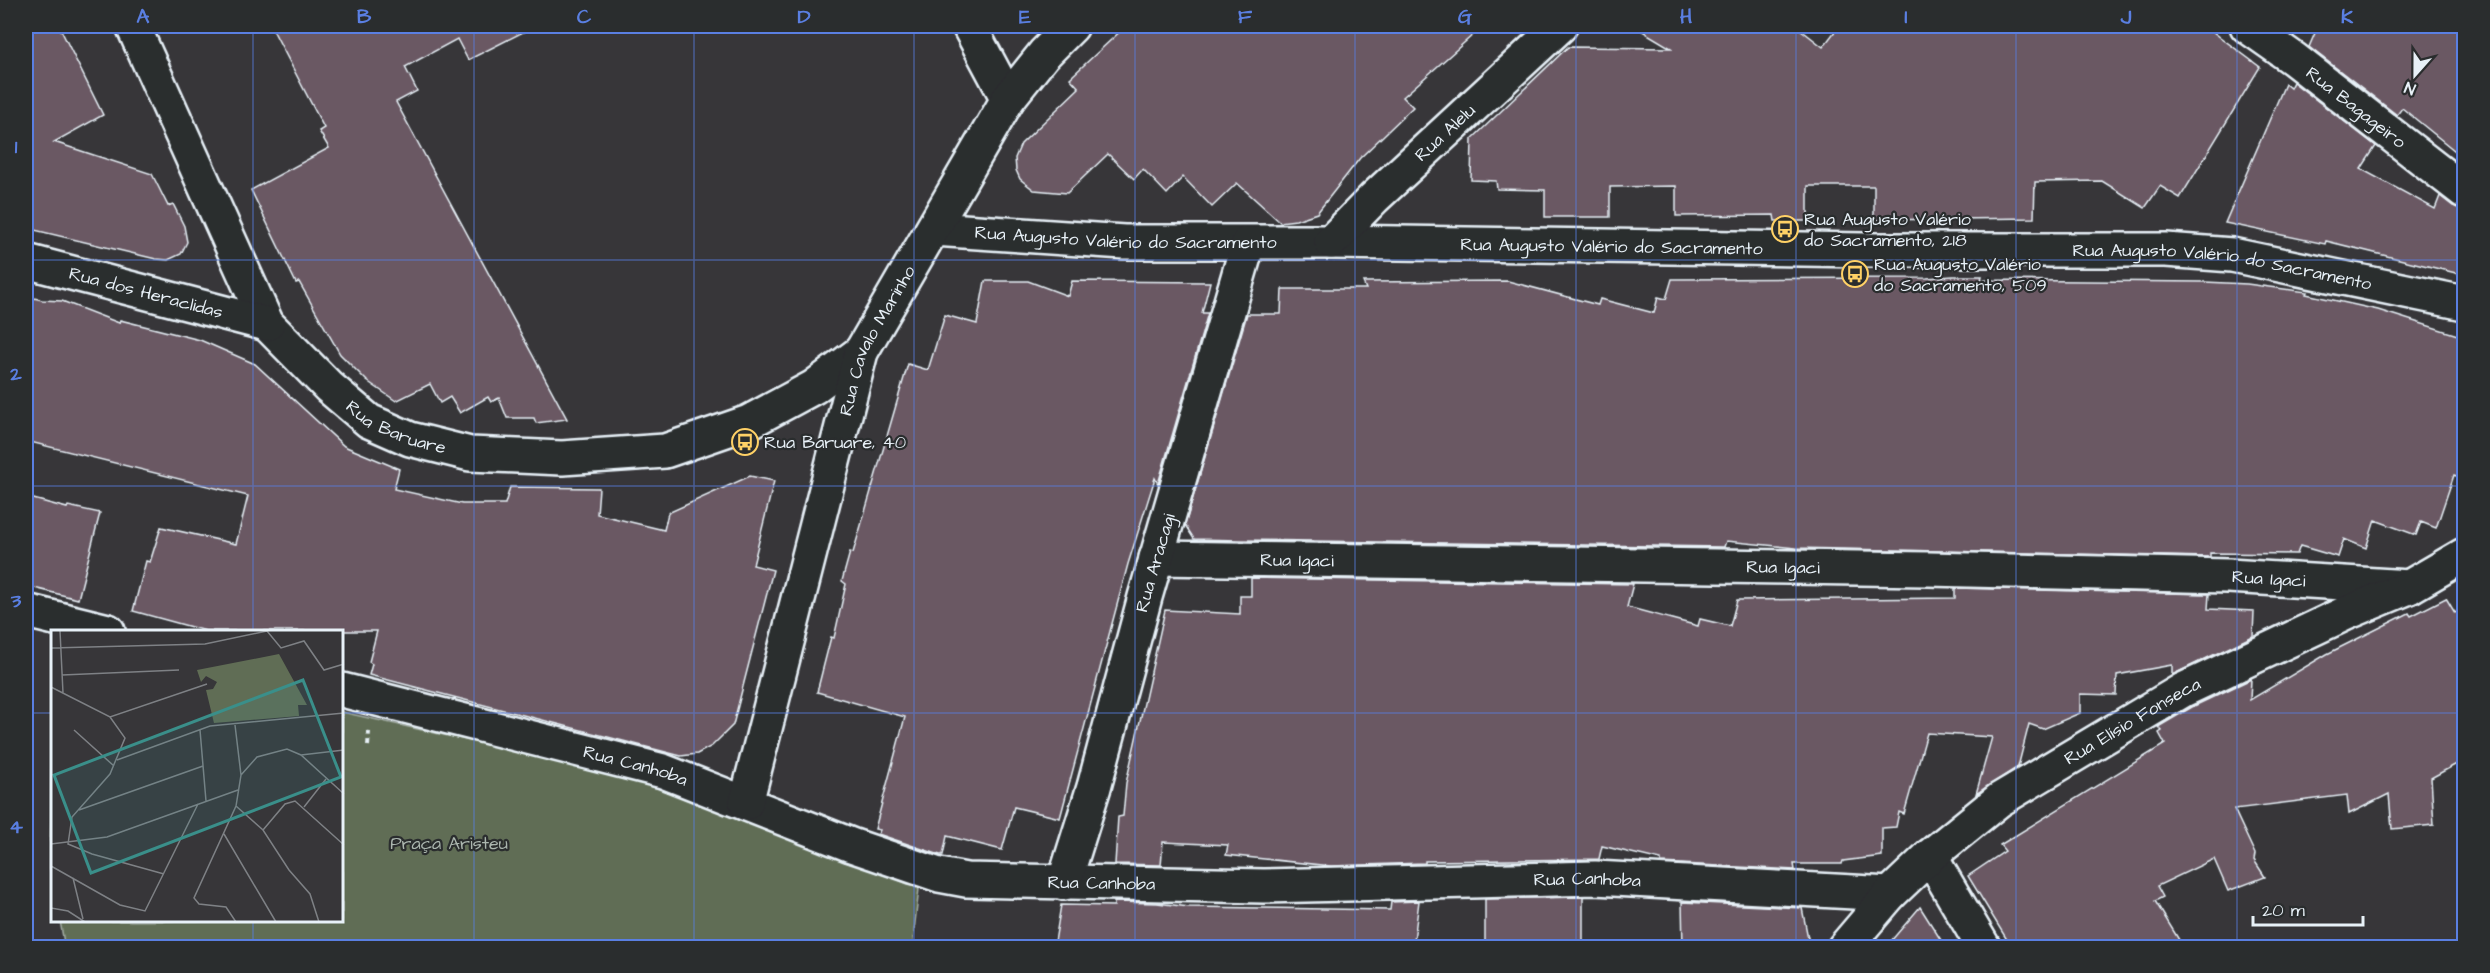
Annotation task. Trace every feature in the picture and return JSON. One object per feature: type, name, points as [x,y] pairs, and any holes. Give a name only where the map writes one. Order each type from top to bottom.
[{"type":"street","points":[[969,26],[1008,99]]},
{"type":"street","name":"Rua Cavalo Marinho","points":[[746,803],[861,352],[934,230],[1008,99],[1044,54],[1072,26]]},
{"type":"street","name":"Rua Alelu","points":[[1331,242],[1374,198],[1560,26]]},
{"type":"street","name":"Rua Bagageiro","points":[[2247,26],[2304,66],[2464,191]]},
{"type":"street","name":"Rua Baruare","points":[[136,27],[267,324],[329,387],[369,421],[410,439],[470,454],[562,458],[665,451],[749,422],[814,387],[861,352]]},
{"type":"street","name":"Rua Augusto Valério do Sacramento","points":[[934,230],[1124,242],[1331,242],[1864,250],[2166,250],[2232,255],[2464,303]]},
{"type":"street","name":"Rua Aracagi","points":[[1064,883],[1094,787],[1156,558],[1248,243]]},
{"type":"street","name":"Rua dos Heraclidas","points":[[26,261],[267,324]]},
{"type":"street","name":"Rua Elísio Fonseca","points":[[1844,948],[1890,894],[1930,856],[1999,800],[2183,690],[2343,614],[2409,587],[2464,555]]},
{"type":"street","name":"Rua Igaci","points":[[1156,558],[1928,569],[2228,576],[2409,587]]},
{"type":"street","points":[[26,611],[104,630]]},
{"type":"street","name":"Rua Canhoba","points":[[344,691],[663,771],[851,845],[939,875],[988,882],[1264,886],[1595,878],[1890,894]]},
{"type":"street","points":[[1930,856],[1984,948]]},
{"type":"green space","name":"Praça Aristeu","points":[[344,712],[563,762],[743,811],[919,889],[912,948],[65,948],[60,922],[344,922]]},
{"type":"green space","points":[[51,806],[51,874],[50,868]]},
{"type":"building","points":[[26,26],[59,26],[103,115],[54,142],[152,174],[168,206],[173,204],[184,226],[187,242],[181,254],[168,260],[156,259],[26,228]]},
{"type":"building","points":[[271,26],[535,26],[468,60],[457,39],[405,67],[417,91],[396,102],[567,419],[536,423],[534,418],[507,418],[499,398],[491,402],[488,397],[460,413],[450,397],[440,403],[430,384],[396,401],[367,381],[340,354],[299,282],[296,283],[251,190],[329,148],[319,131],[324,128]]},
{"type":"building","points":[[1126,26],[1483,26],[1403,97],[1413,107],[1360,158],[1317,213],[1296,220],[1280,222],[1237,183],[1212,207],[1183,177],[1167,194],[1143,169],[1134,179],[1108,154],[1067,193],[1034,190],[1020,179],[1016,170],[1015,158],[1021,144],[1079,88],[1070,78]]},
{"type":"building","points":[[1634,26],[1796,26],[1823,47],[1839,26],[2205,26],[2260,67],[2180,198],[2160,186],[2145,208],[2102,181],[2035,182],[2034,218],[1874,220],[1874,186],[1808,186],[1808,221],[1775,221],[1774,215],[1676,216],[1676,186],[1610,187],[1610,217],[1545,217],[1545,190],[1497,189],[1496,181],[1471,180],[1472,139],[1568,47],[1671,48]]},
{"type":"building","points":[[2318,26],[2464,26],[2464,168],[2457,162],[2460,155],[2402,108],[2397,115],[2309,47]]},
{"type":"building","points":[[2293,82],[2376,146],[2361,169],[2435,209],[2440,196],[2453,206],[2464,209],[2464,275],[2326,241],[2325,244],[2225,223],[2285,84],[2290,88]]},
{"type":"building","points":[[1982,276],[1981,280],[2247,284],[2307,292],[2306,294],[2378,310],[2464,337],[2464,479],[2454,475],[2436,528],[2421,522],[2416,535],[2375,520],[2366,548],[2344,539],[2338,557],[2300,546],[2297,554],[2210,553],[2210,557],[1796,548],[1726,541],[1724,547],[1194,539],[1185,525],[1247,314],[1281,314],[1282,289],[1366,289],[1363,282],[1508,281],[1598,305],[1600,299],[1654,313],[1658,297],[1666,299],[1672,279]]},
{"type":"building","points":[[985,281],[1028,281],[1068,296],[1072,281],[1210,282],[1202,313],[1208,313],[1158,484],[1155,478],[1128,564],[1060,818],[1014,807],[1002,850],[947,836],[943,855],[940,855],[878,834],[880,830],[875,829],[905,717],[817,692],[831,637],[834,638],[846,584],[842,581],[850,552],[853,553],[908,364],[928,370],[945,315],[977,324]]},
{"type":"building","points":[[26,296],[62,301],[119,323],[120,320],[200,340],[255,364],[344,446],[399,469],[394,489],[462,504],[505,504],[510,487],[599,488],[597,514],[664,530],[668,513],[750,476],[774,481],[753,565],[773,570],[733,725],[712,746],[697,754],[681,756],[369,675],[372,664],[369,662],[377,631],[202,630],[133,611],[146,561],[150,562],[161,527],[236,544],[248,496],[26,441]]},
{"type":"building","points":[[26,497],[67,508],[68,506],[100,513],[78,599],[26,586]]},
{"type":"building","points":[[1251,578],[1633,584],[1627,607],[1698,626],[1700,619],[1730,626],[1737,600],[1955,598],[1955,588],[2209,594],[2208,609],[2254,611],[2253,636],[2172,675],[2172,665],[2117,675],[2116,695],[2080,694],[2080,713],[2043,729],[2029,724],[2018,767],[1976,794],[1992,737],[1927,733],[1904,814],[1899,812],[1896,827],[1882,828],[1882,856],[1843,861],[1842,864],[1794,864],[1795,870],[1661,863],[1661,860],[1602,846],[1599,859],[1425,861],[1425,863],[1331,866],[1226,855],[1228,845],[1163,842],[1161,865],[1115,864],[1118,817],[1123,816],[1126,783],[1165,610],[1240,614],[1240,596],[1251,596]]},
{"type":"building","points":[[2446,598],[2455,613],[2464,607],[2464,760],[2431,778],[2434,825],[2392,829],[2389,794],[2349,814],[2347,795],[2234,809],[2255,854],[2254,860],[2265,877],[2228,891],[2214,859],[2157,886],[2163,897],[2155,901],[2184,948],[2012,948],[1968,876],[2005,851],[2000,845],[2165,744],[2159,733],[2162,731],[2158,727],[2192,707],[2251,679],[2250,700],[2327,654],[2409,613],[2411,616]]},
{"type":"building","points":[[1583,897],[1583,948],[1485,948],[1485,899]]},
{"type":"building","points":[[1419,901],[1413,948],[1054,948],[1061,905],[1114,906],[1114,902],[1157,903],[1189,907],[1390,910],[1391,902]]},
{"type":"building","points":[[1682,902],[1802,908],[1809,943],[1780,948],[1683,948]]},
{"type":"building","points":[[1920,907],[1946,948],[1885,948]]},
{"type":"place","name":"Rua Augusto Valério do Sacramento, 218","points":[[1785,229]]},
{"type":"place","name":"Rua Augusto Valério do Sacramento, 509","points":[[1855,274]]},
{"type":"place","name":"Rua Baruare, 40","points":[[745,442]]}]
